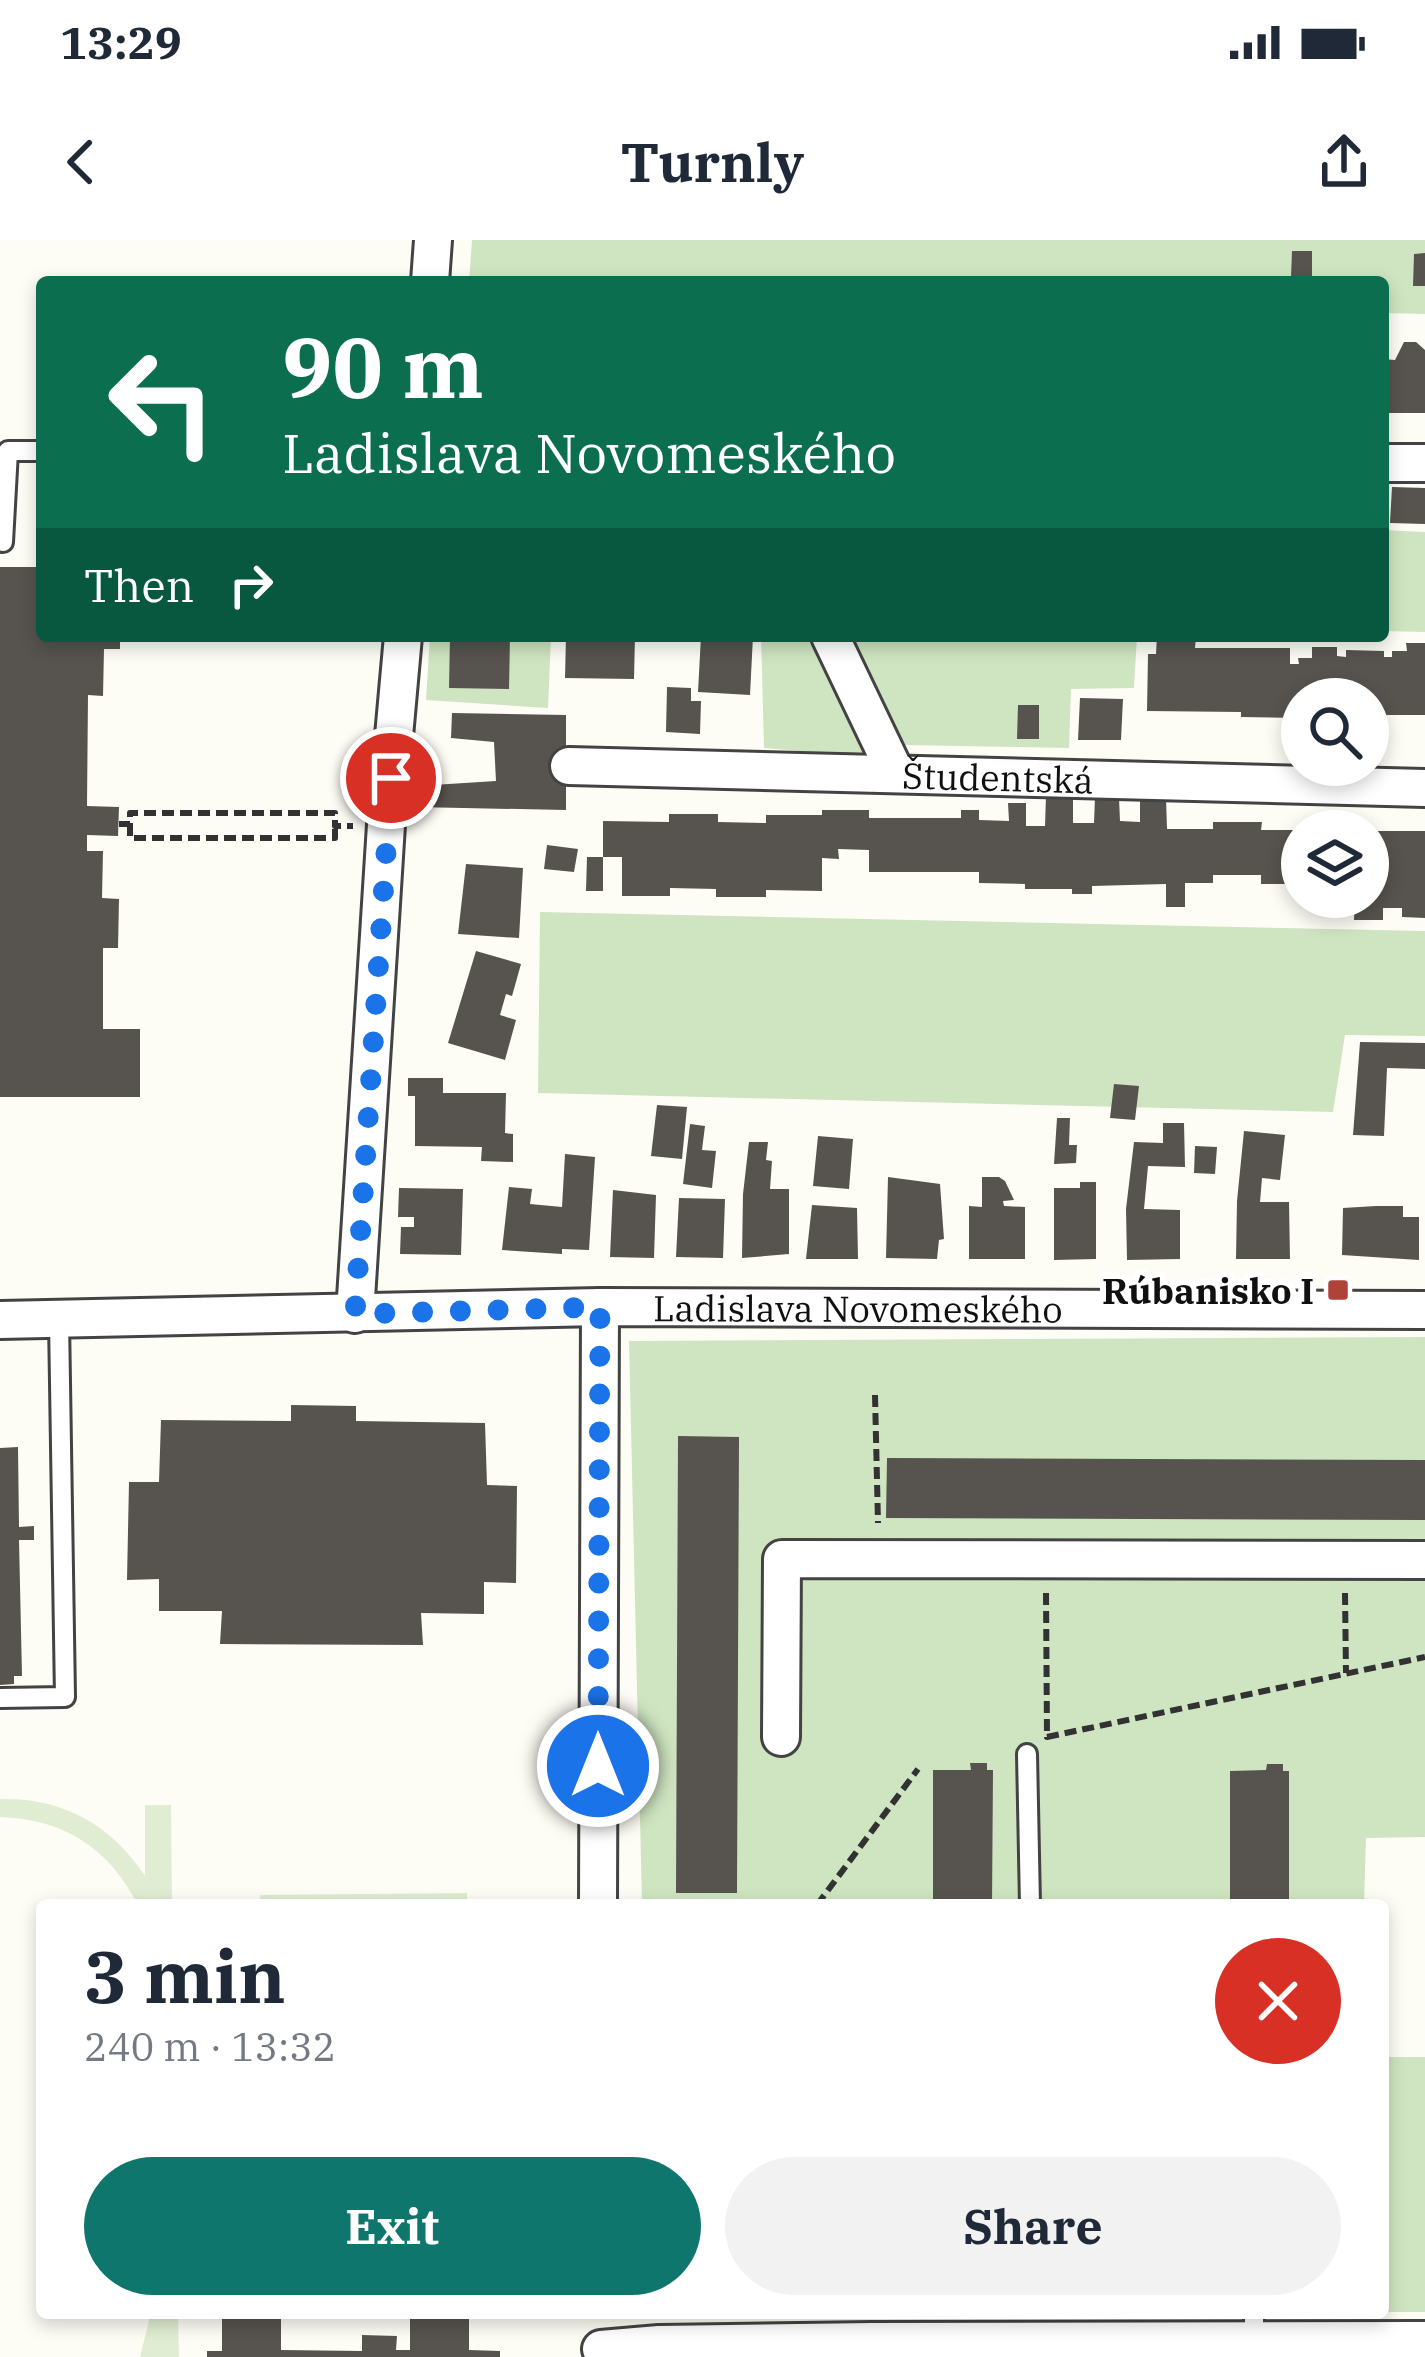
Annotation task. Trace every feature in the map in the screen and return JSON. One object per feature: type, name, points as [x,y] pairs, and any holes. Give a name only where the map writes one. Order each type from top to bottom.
[{"type":"street","points":[[430,276],[433,240]]},
{"type":"street","points":[[1389,463],[1425,463]]},
{"type":"street","points":[[355,1314],[402,642]]},
{"type":"street","points":[[833,642],[896,774]]},
{"type":"street","name":"Študentská","points":[[569,766],[1425,788]]},
{"type":"street","points":[[598,1899],[600,1307]]},
{"type":"street","name":"Ladislava Novomeského","points":[[0,1320],[600,1307],[1425,1310]]},
{"type":"street","points":[[782,1737],[782,1559],[1425,1560]]},
{"type":"street","points":[[601,2340],[659,2350],[1092,2350],[1373,2326],[1425,2340]]},
{"type":"lane","points":[[3,542],[8,451],[36,451]]},
{"type":"lane","points":[[0,1697],[64,1697],[59,1320]]},
{"type":"lane","points":[[1027,1754],[1030,1899]]},
{"type":"path","points":[[130,813],[335,814],[334,826],[335,838],[130,838],[130,813]]},
{"type":"path","points":[[119,824],[130,824]]},
{"type":"path","points":[[334,826],[386,825]]},
{"type":"path","points":[[875,1395],[878,1559]]},
{"type":"path","points":[[1046,1559],[1047,1737],[1425,1657]]},
{"type":"path","points":[[1345,1560],[1346,1673]]},
{"type":"path","points":[[821,1899],[918,1769]]},
{"type":"green space","points":[[472,240],[1425,240],[1425,314],[1389,313],[1389,276],[469,276]]},
{"type":"green space","points":[[1389,530],[1425,532],[1425,632],[1389,631]]},
{"type":"green space","points":[[430,642],[551,642],[548,708],[426,700]]},
{"type":"green space","points":[[761,642],[820,642],[871,757],[764,748]]},
{"type":"green space","points":[[851,642],[1137,642],[1134,688],[1071,689],[1069,748],[902,745]]},
{"type":"green space","points":[[540,912],[1425,931],[1425,1036],[1345,1035],[1333,1112],[538,1093]]},
{"type":"green space","points":[[1425,1337],[1425,1837],[1366,1838],[1364,1899],[642,1899],[629,1341]]},
{"type":"green space","points":[[0,1799],[64,1809],[117,1842],[145,1876],[145,1805],[171,1805],[172,1899],[134,1899],[113,1867],[82,1840],[44,1824],[0,1817]]},
{"type":"green space","points":[[467,1893],[467,1899],[260,1899],[260,1895]]},
{"type":"green space","points":[[1389,2057],[1425,2057],[1425,2312],[1389,2312]]},
{"type":"green space","points":[[150,2319],[178,2319],[179,2357],[140,2357]]},
{"type":"building","points":[[1292,251],[1312,251],[1312,276],[1291,276]]},
{"type":"building","points":[[1425,253],[1425,286],[1413,286],[1414,254]]},
{"type":"building","points":[[1404,342],[1416,342],[1425,350],[1425,413],[1389,413],[1389,360],[1395,360]]},
{"type":"building","points":[[1392,487],[1425,488],[1425,524],[1390,523]]},
{"type":"building","points":[[0,567],[36,567],[36,642],[120,642],[120,649],[104,649],[103,696],[88,695],[87,806],[119,807],[118,836],[87,835],[87,851],[103,851],[102,898],[119,899],[118,948],[103,948],[103,1029],[140,1029],[140,1097],[0,1097]]},
{"type":"building","points":[[450,642],[510,642],[509,689],[449,688]]},
{"type":"building","points":[[566,642],[635,642],[634,679],[565,678]]},
{"type":"building","points":[[701,642],[753,642],[750,695],[698,692]]},
{"type":"building","points":[[1157,642],[1196,642],[1195,648],[1290,648],[1290,664],[1299,664],[1298,658],[1312,658],[1312,647],[1337,647],[1337,656],[1346,657],[1346,650],[1384,651],[1384,657],[1392,657],[1392,651],[1407,651],[1406,643],[1425,643],[1425,715],[1389,715],[1389,678],[1281,678],[1281,718],[1241,717],[1241,712],[1147,711],[1148,654],[1156,654]]},
{"type":"building","points":[[667,687],[691,688],[691,701],[701,701],[700,734],[666,732]]},
{"type":"building","points":[[1080,698],[1123,699],[1121,740],[1078,740]]},
{"type":"building","points":[[1018,705],[1039,705],[1039,739],[1017,739]]},
{"type":"building","points":[[452,713],[566,715],[566,810],[416,807],[417,786],[496,781],[494,742],[451,738]]},
{"type":"building","points":[[1046,796],[1073,797],[1073,823],[1094,823],[1095,797],[1119,798],[1120,821],[1140,822],[1140,798],[1166,798],[1167,829],[1213,829],[1213,822],[1262,822],[1261,830],[1281,830],[1281,884],[1261,884],[1261,875],[1213,875],[1213,883],[1185,883],[1185,907],[1166,907],[1166,884],[1092,886],[1092,894],[1025,889],[1025,884],[979,883],[979,872],[869,872],[869,850],[838,849],[839,859],[822,858],[822,891],[766,890],[766,897],[716,897],[716,889],[670,888],[670,896],[622,896],[622,857],[603,857],[603,821],[669,822],[669,814],[718,814],[718,822],[766,823],[766,815],[822,815],[822,810],[869,810],[869,818],[961,818],[961,810],[979,810],[979,820],[1009,821],[1008,803],[1026,803],[1026,826],[1045,826]]},
{"type":"building","points":[[1389,831],[1425,831],[1425,918],[1402,917],[1402,908],[1389,908]]},
{"type":"building","points":[[547,845],[578,849],[574,872],[544,869]]},
{"type":"building","points":[[587,857],[603,857],[603,891],[586,891]]},
{"type":"building","points":[[466,864],[523,868],[519,938],[458,934]]},
{"type":"building","points":[[476,951],[521,964],[512,996],[506,994],[500,1015],[516,1020],[505,1060],[448,1043]]},
{"type":"building","points":[[1360,1042],[1425,1043],[1425,1069],[1387,1068],[1384,1136],[1353,1135]]},
{"type":"building","points":[[408,1078],[443,1078],[443,1093],[506,1093],[505,1133],[513,1134],[513,1162],[481,1161],[482,1147],[415,1146],[415,1096],[408,1096]]},
{"type":"building","points":[[1114,1084],[1139,1086],[1135,1120],[1110,1118]]},
{"type":"building","points":[[657,1105],[687,1107],[682,1159],[651,1156]]},
{"type":"building","points":[[1057,1118],[1070,1118],[1069,1145],[1077,1145],[1076,1163],[1054,1164]]},
{"type":"building","points":[[1163,1123],[1184,1123],[1185,1167],[1148,1166],[1144,1209],[1180,1210],[1180,1259],[1127,1260],[1126,1209],[1134,1142],[1163,1143]]},
{"type":"building","points":[[690,1124],[705,1126],[702,1150],[716,1151],[712,1188],[683,1184]]},
{"type":"building","points":[[1244,1131],[1285,1135],[1280,1180],[1262,1178],[1260,1202],[1289,1202],[1290,1259],[1236,1259]]},
{"type":"building","points":[[818,1136],[853,1139],[849,1189],[813,1186]]},
{"type":"building","points":[[749,1142],[768,1142],[770,1189],[789,1189],[789,1254],[742,1258]]},
{"type":"building","points":[[1195,1146],[1217,1147],[1215,1174],[1194,1173]]},
{"type":"building","points":[[565,1154],[595,1157],[589,1250],[562,1249],[562,1254],[502,1250],[509,1187],[532,1189],[530,1204],[562,1207]]},
{"type":"building","points":[[888,1177],[940,1184],[944,1239],[939,1240],[937,1259],[886,1258]]},
{"type":"building","points":[[982,1177],[1005,1181],[1014,1200],[1003,1201],[1004,1206],[1025,1207],[1025,1259],[969,1259],[969,1206],[982,1207]]},
{"type":"building","points":[[1080,1182],[1096,1182],[1096,1259],[1054,1260],[1054,1188],[1080,1188]]},
{"type":"building","points":[[399,1188],[463,1189],[461,1255],[400,1254],[401,1227],[414,1227],[414,1217],[398,1217]]},
{"type":"building","points":[[613,1190],[656,1195],[654,1258],[610,1257]]},
{"type":"building","points":[[679,1198],[725,1199],[723,1258],[676,1257]]},
{"type":"building","points":[[812,1205],[857,1208],[858,1259],[806,1259]]},
{"type":"building","points":[[1403,1206],[1403,1217],[1419,1217],[1419,1260],[1342,1255],[1343,1208]]},
{"type":"building","points":[[291,1405],[356,1406],[356,1421],[485,1423],[487,1485],[517,1486],[516,1583],[484,1582],[484,1614],[421,1613],[423,1645],[220,1644],[222,1611],[159,1611],[159,1579],[127,1580],[129,1482],[159,1482],[161,1420],[291,1421]]},
{"type":"building","points":[[678,1436],[739,1437],[737,1893],[676,1893]]},
{"type":"building","points":[[18,1447],[19,1527],[34,1526],[34,1540],[19,1540],[22,1676],[14,1676],[14,1684],[0,1685],[0,1448]]},
{"type":"building","points":[[887,1458],[1425,1460],[1425,1520],[886,1518]]},
{"type":"building","points":[[970,1763],[987,1763],[987,1770],[993,1770],[992,1899],[933,1899],[933,1770],[971,1770]]},
{"type":"building","points":[[1267,1764],[1283,1764],[1283,1771],[1289,1771],[1289,1899],[1230,1899],[1230,1771],[1266,1770]]},
{"type":"building","points":[[222,2319],[281,2319],[281,2350],[362,2351],[362,2335],[397,2336],[396,2350],[410,2350],[410,2319],[469,2319],[469,2350],[500,2351],[500,2357],[207,2357],[207,2351],[222,2351]]},
{"type":"place","name":"Rúbanisko I","points":[[1338,1290]]},
{"type":"route","points":[[391,778],[355,1314],[600,1307],[598,1766]]}]
